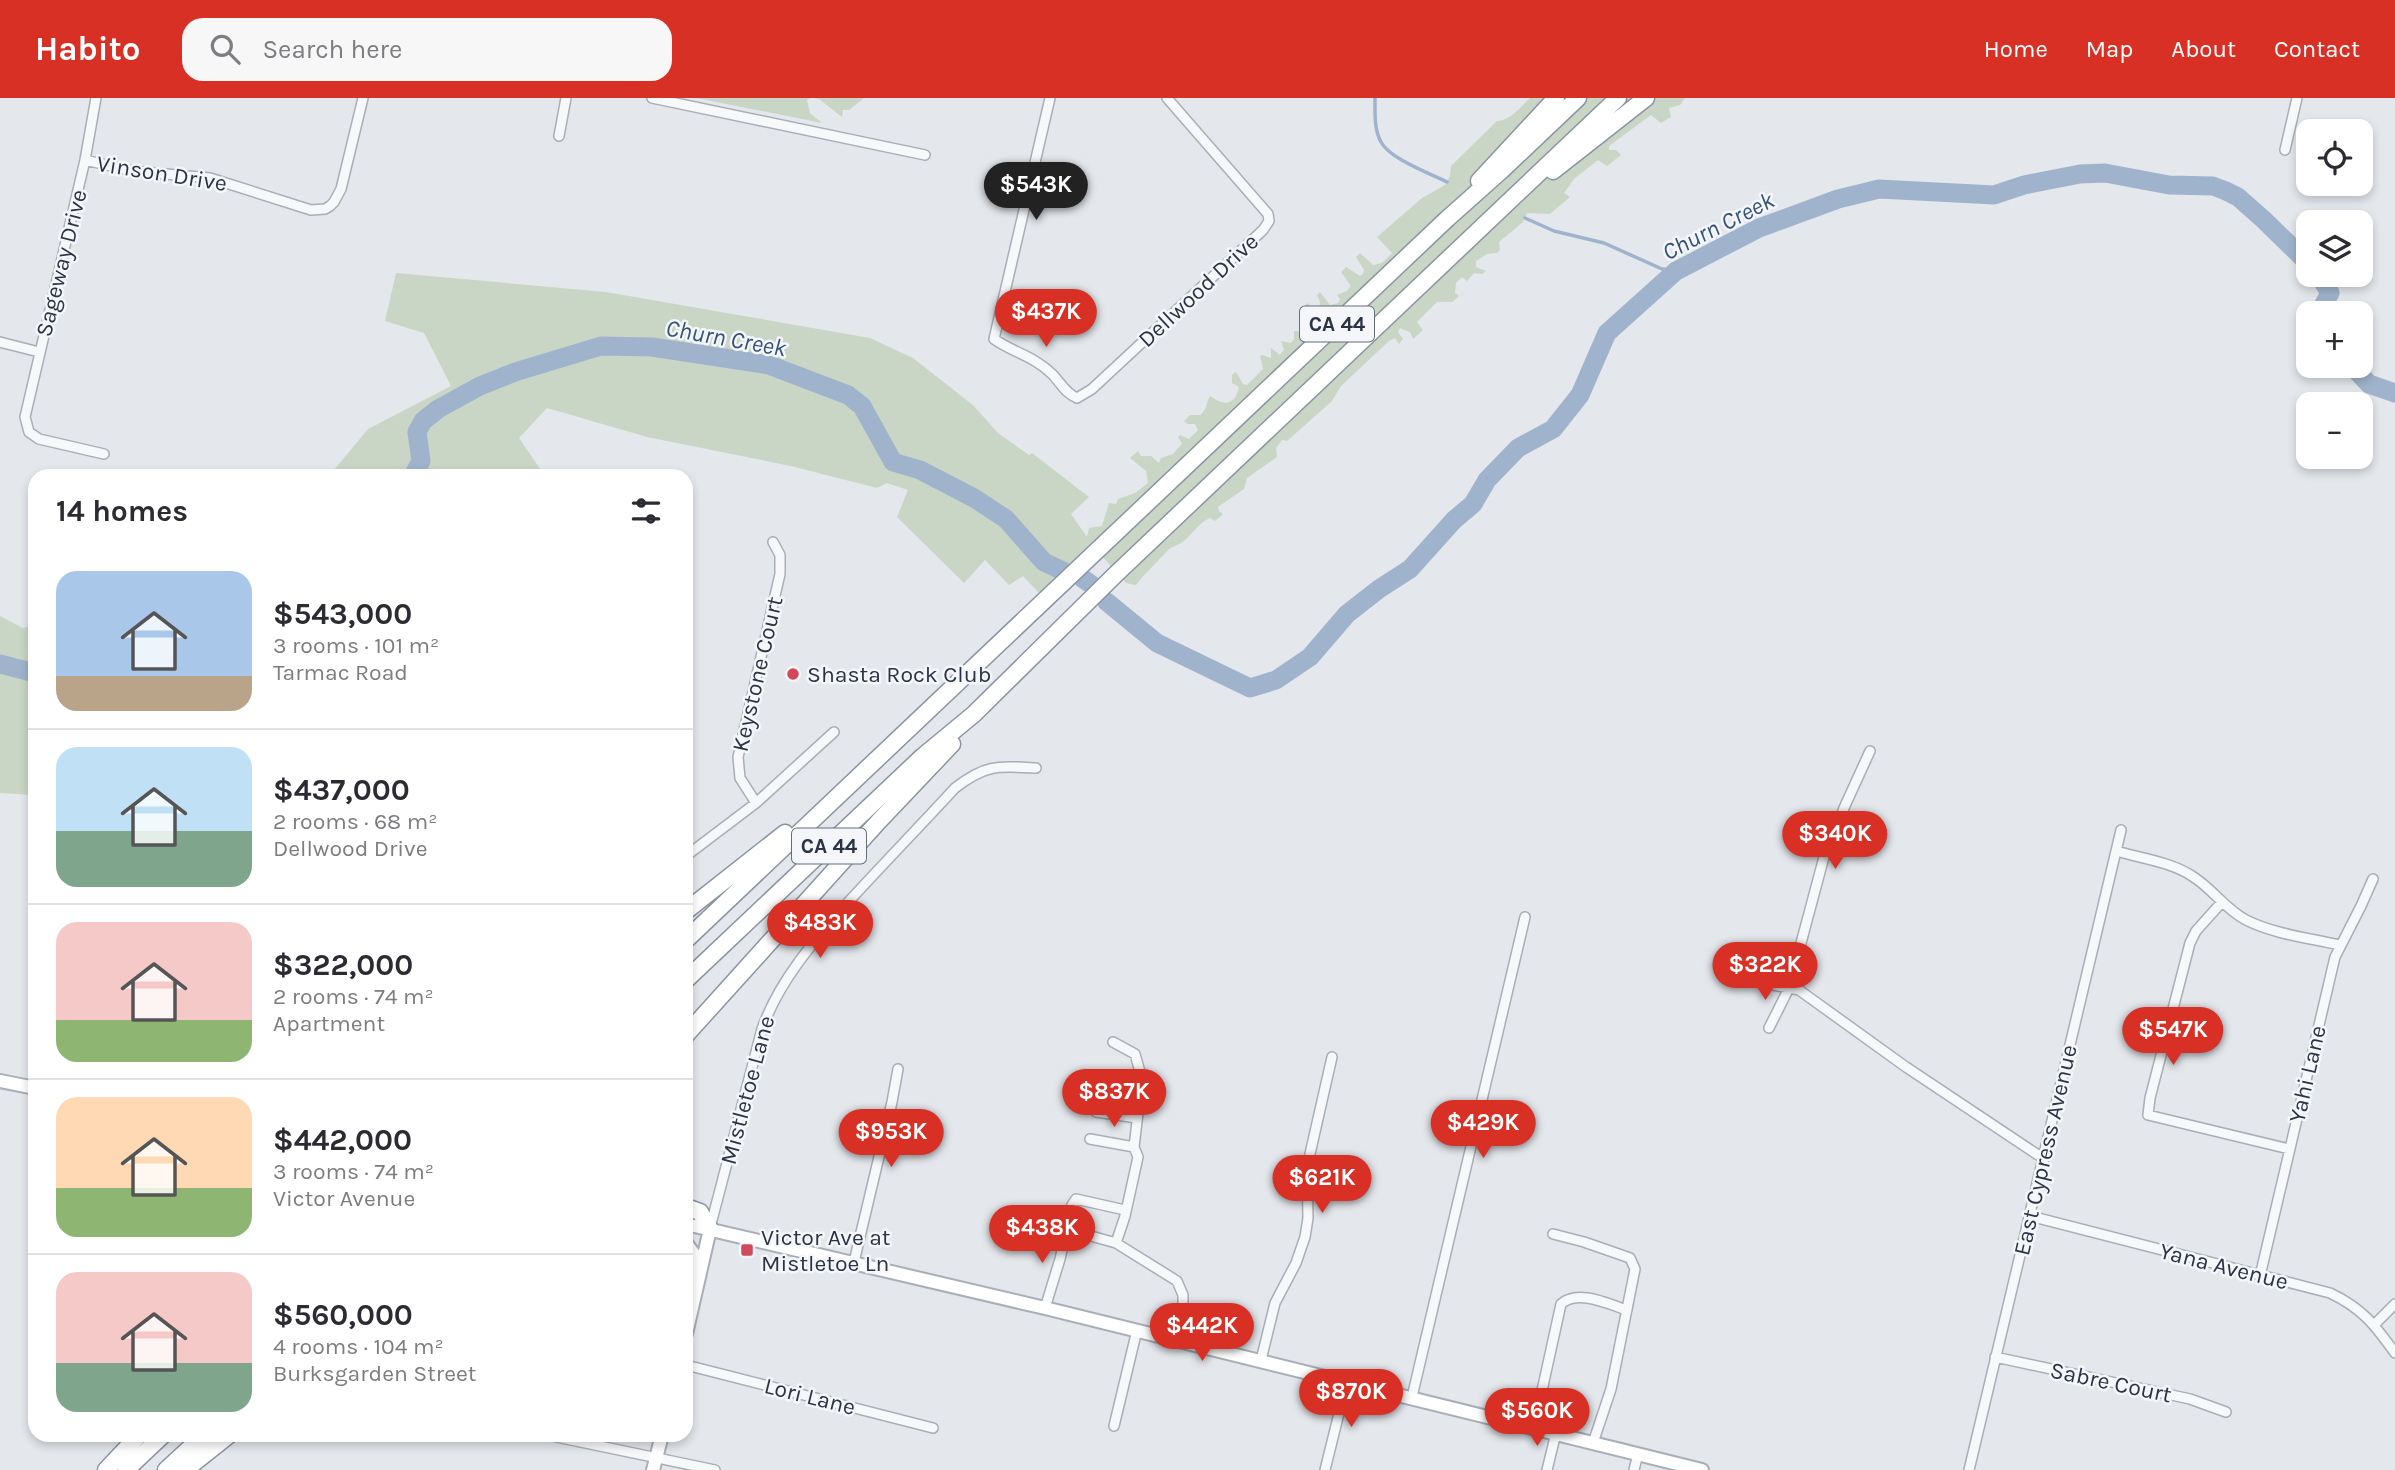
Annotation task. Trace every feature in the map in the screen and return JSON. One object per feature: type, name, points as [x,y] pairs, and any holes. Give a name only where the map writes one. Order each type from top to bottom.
[{"type":"highway","points":[[1447,219],[1492,164],[1556,98]]},
{"type":"highway","name":"CA 44","points":[[693,933],[1578,98]]},
{"type":"highway","name":"CA 44","points":[[693,973],[922,757],[974,714],[1116,573],[1618,98]]},
{"type":"highway","points":[[1513,198],[1537,184],[1646,98]]},
{"type":"highway","points":[[693,1027],[961,734],[974,714]]},
{"type":"highway","points":[[693,905],[803,819],[828,806]]},
{"type":"highway","points":[[693,1210],[700,1212],[710,1229]]},
{"type":"highway","points":[[106,1470],[132,1442]]},
{"type":"highway","points":[[126,1470],[156,1442]]},
{"type":"highway","points":[[166,1470],[196,1442]]},
{"type":"highway","points":[[184,1470],[220,1442]]},
{"type":"main road","points":[[0,1081],[28,1083]]},
{"type":"main road","points":[[693,1225],[1261,1360],[1702,1470]]},
{"type":"main road","name":"Mistletoe Lane","points":[[693,1305],[710,1229]]},
{"type":"main road","points":[[653,1470],[660,1442]]},
{"type":"street","name":"Sageway Drive","points":[[96,98],[85,160],[25,417],[27,428],[39,439],[104,454]]},
{"type":"street","name":"Vinson Drive","points":[[85,160],[133,170],[210,178],[296,206],[311,210],[324,209],[334,202],[341,189],[363,98]]},
{"type":"street","points":[[559,136],[566,98]]},
{"type":"street","points":[[652,98],[925,155]]},
{"type":"street","name":"Dellwood Drive","points":[[1050,98],[994,339],[1031,357],[1051,373],[1070,395],[1082,397],[1263,230],[1269,221],[1268,214],[1167,98]]},
{"type":"street","points":[[2285,150],[2297,98]]},
{"type":"street","points":[[0,342],[39,352]]},
{"type":"street","name":"Keystone Court","points":[[756,803],[740,778],[738,757],[780,574],[780,555],[773,542]]},
{"type":"street","points":[[693,851],[756,803],[834,732]]},
{"type":"street","points":[[1769,1028],[1788,988],[1824,857],[1870,751]]},
{"type":"street","name":"Mistletoe Lane","points":[[710,1229],[762,1029],[771,1004],[789,975],[821,933],[955,788],[970,776],[989,767],[1036,768]]},
{"type":"street","name":"East Cypress Avenue","points":[[1969,1470],[2121,830]]},
{"type":"street","points":[[2116,851],[2180,869],[2204,885],[2243,918],[2264,927],[2339,945]]},
{"type":"street","name":"Yahi Lane","points":[[2260,1276],[2339,945],[2373,879]]},
{"type":"street","points":[[2222,902],[2196,931],[2188,949],[2148,1115],[2289,1149]]},
{"type":"street","points":[[1412,1397],[1525,917]]},
{"type":"street","points":[[1742,979],[1799,990],[1906,1067],[2044,1159]]},
{"type":"street","points":[[1114,1042],[1135,1054],[1142,1079],[1134,1147],[1138,1157],[1116,1243]]},
{"type":"street","points":[[1261,1360],[1275,1303],[1300,1254],[1305,1237],[1308,1218],[1308,1160],[1332,1057]]},
{"type":"street","points":[[854,1262],[898,1069]]},
{"type":"street","points":[[1096,1112],[1136,1118]]},
{"type":"street","points":[[1090,1139],[1134,1147]]},
{"type":"street","points":[[1045,1308],[1072,1205],[1076,1199],[1125,1210]]},
{"type":"street","name":"Yana Avenue","points":[[2029,1216],[2330,1293],[2356,1307],[2395,1353]]},
{"type":"street","points":[[1066,1229],[1116,1243],[1177,1280],[1182,1295],[1182,1319],[1178,1340]]},
{"type":"street","points":[[1553,1234],[1630,1258],[1635,1269],[1611,1389],[1593,1443]]},
{"type":"street","points":[[1534,1427],[1560,1304],[1567,1299],[1581,1297],[1627,1310]]},
{"type":"street","points":[[2374,1325],[2395,1304]]},
{"type":"street","points":[[1114,1426],[1137,1330]]},
{"type":"street","name":"Sabre Court","points":[[1995,1357],[2190,1399],[2226,1412]]},
{"type":"street","name":"Lori Lane","points":[[693,1367],[933,1428]]},
{"type":"street","points":[[1325,1470],[1347,1381]]},
{"type":"street","points":[[1547,1470],[1556,1433]]},
{"type":"street","points":[[582,1442],[715,1470]]},
{"type":"street","points":[[1634,1470],[1638,1454]]},
{"type":"green space","points":[[696,98],[810,98],[807,100],[810,113],[822,123]]},
{"type":"green space","points":[[814,98],[864,98],[849,110],[843,110],[842,117]]},
{"type":"green space","points":[[1530,98],[1685,98],[1680,105],[1669,108],[1671,117],[1661,123],[1651,115],[1609,146],[1609,150],[1616,150],[1621,155],[1607,166],[1598,160],[1574,179],[1564,193],[1570,197],[1550,214],[1527,213],[1523,222],[1499,242],[1500,250],[1497,253],[1487,254],[1476,261],[1476,267],[1486,271],[1482,274],[1474,273],[1467,281],[1462,277],[1456,283],[1455,293],[1459,296],[1452,302],[1437,302],[1417,322],[1423,330],[1413,339],[1410,332],[1400,328],[1398,332],[1403,339],[1399,344],[1395,338],[1389,341],[1341,386],[1332,401],[1287,441],[1282,440],[1276,448],[1277,457],[1247,478],[1244,489],[1218,507],[1223,514],[1215,521],[1210,518],[1205,521],[1183,542],[1168,550],[1136,585],[1126,583],[1091,544],[1039,593],[1023,576],[1009,585],[985,560],[964,583],[897,517],[908,490],[887,483],[877,488],[791,466],[647,437],[547,408],[519,438],[540,469],[335,469],[368,429],[451,386],[424,333],[385,321],[396,273],[606,292],[870,338],[913,358],[974,406],[998,433],[1029,455],[1032,453],[1089,497],[1071,514],[1087,537],[1089,528],[1102,526],[1109,503],[1116,504],[1118,499],[1135,493],[1148,483],[1146,471],[1130,458],[1138,451],[1141,456],[1151,456],[1159,463],[1161,458],[1173,454],[1182,444],[1178,437],[1180,435],[1189,439],[1198,430],[1195,424],[1184,421],[1190,415],[1200,415],[1210,396],[1224,403],[1232,401],[1239,387],[1232,383],[1232,375],[1236,372],[1243,384],[1247,385],[1263,369],[1260,356],[1271,358],[1271,348],[1280,355],[1284,350],[1281,341],[1291,343],[1294,331],[1306,332],[1314,318],[1309,313],[1299,311],[1308,303],[1312,309],[1319,311],[1320,302],[1317,295],[1320,292],[1330,305],[1338,303],[1340,299],[1337,295],[1351,286],[1341,272],[1346,267],[1360,276],[1363,274],[1364,270],[1356,257],[1360,253],[1373,265],[1382,263],[1392,253],[1377,237],[1422,198],[1445,185],[1451,166],[1497,121],[1511,116]]},
{"type":"green space","points":[[0,616],[23,628],[28,627],[28,795],[0,793]]},
{"type":"waterway","points":[[1375,98],[1377,132],[1386,148],[1401,160],[1447,182]]},
{"type":"waterway","name":"Churn Creek","points":[[1107,602],[1157,643],[1250,688],[1276,680],[1310,657],[1347,614],[1410,569],[1454,520],[1473,504],[1487,480],[1518,448],[1553,429],[1580,395],[1607,333],[1676,271],[1759,228],[1838,199],[1879,189],[1994,195],[2024,185],[2080,174],[2105,173],[2169,185],[2213,186],[2226,191],[2238,197],[2296,251]]},
{"type":"waterway","points":[[1525,218],[1554,231],[1604,243],[1662,269],[1676,271]]},
{"type":"waterway","name":"Churn Creek","points":[[2326,287],[2330,293],[2326,301]]},
{"type":"waterway","name":"Churn Creek","points":[[417,469],[421,461],[417,432],[423,421],[438,409],[480,386],[515,372],[601,346],[652,347],[769,365],[848,395],[862,406],[893,462],[920,470],[974,498],[1006,519],[1044,562],[1063,571]]},
{"type":"waterway","name":"Churn Creek","points":[[2363,378],[2369,384],[2395,393]]},
{"type":"waterway","name":"Churn Creek","points":[[1082,578],[1092,585]]},
{"type":"waterway","name":"Churn Creek","points":[[0,664],[28,671]]},
{"type":"place","name":"Shasta Rock Club","points":[[793,674]]},
{"type":"place","name":"Victor Ave at Mistletoe Ln","points":[[747,1250]]}]
